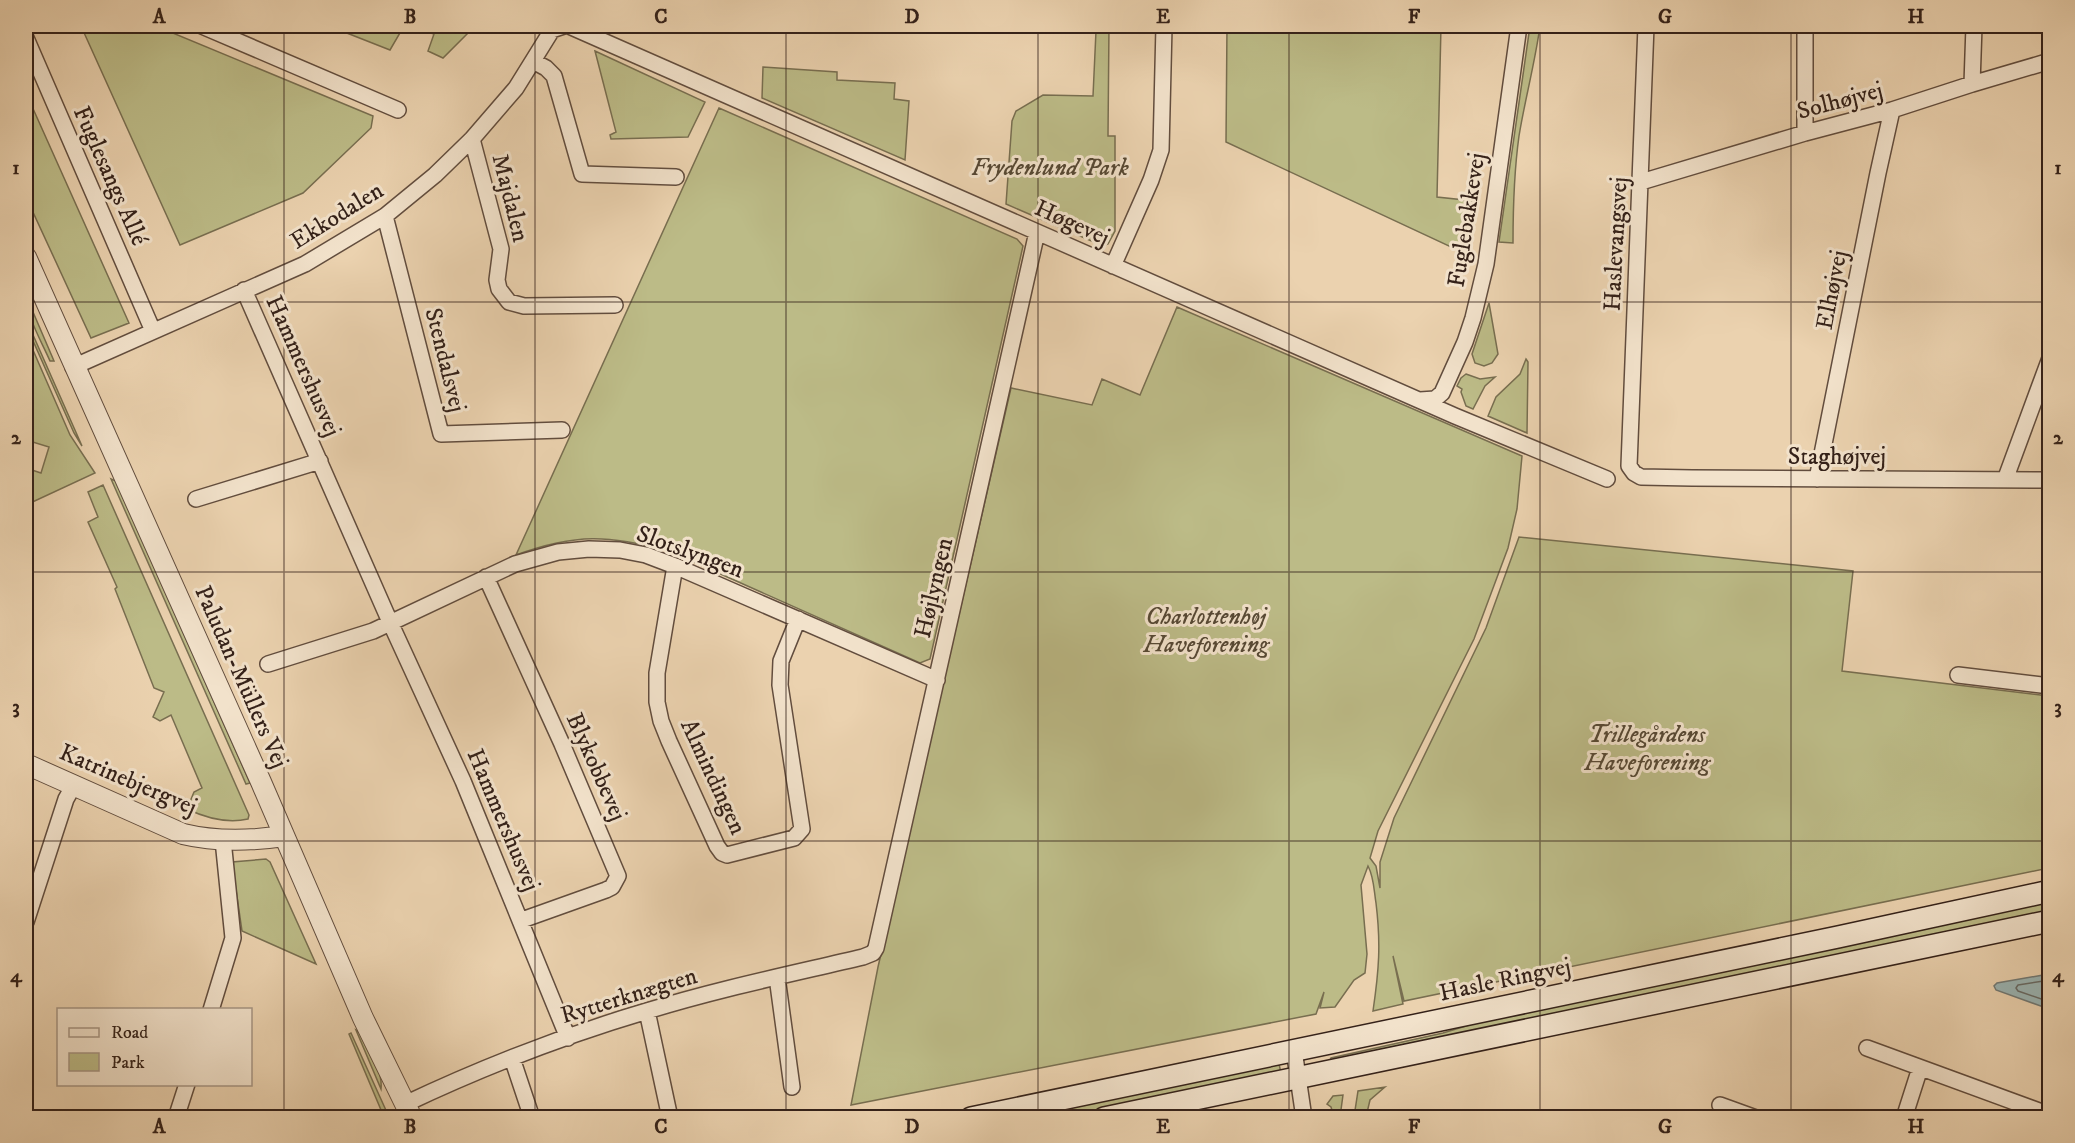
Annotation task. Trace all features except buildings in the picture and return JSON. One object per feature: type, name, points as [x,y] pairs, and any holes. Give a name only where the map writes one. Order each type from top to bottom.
[{"type":"main road","name":"Hasle Ringvej","points":[[971,1118],[2049,891]]},
{"type":"main road","points":[[1104,1118],[2049,921]]},
{"type":"street","points":[[202,26],[398,110]]},
{"type":"street","name":"Ekkodalen","points":[[73,367],[305,264],[385,216],[435,175],[472,139],[509,96],[552,30],[564,26]]},
{"type":"street","name":"Høgevej","points":[[569,26],[1420,400],[1607,479]]},
{"type":"street","points":[[1113,266],[1151,180],[1161,150],[1164,26]]},
{"type":"street","name":"Fuglebakkevej","points":[[1420,400],[1435,399],[1442,393],[1473,318],[1486,264],[1519,26]]},
{"type":"street","name":"Haslevangsvej","points":[[1629,466],[1646,26]]},
{"type":"street","points":[[1804,26],[1805,133]]},
{"type":"street","points":[[1972,84],[1974,26]]},
{"type":"street","name":"Fuglesangs Allé","points":[[28,43],[153,331]]},
{"type":"street","points":[[533,61],[546,68],[554,76],[582,174],[676,177]]},
{"type":"street","name":"Solhøjvej","points":[[1641,182],[1805,133],[1892,110],[2049,61]]},
{"type":"street","name":"Elhøjvej","points":[[1817,479],[1892,110]]},
{"type":"street","name":"Majdalen","points":[[472,139],[501,249],[497,280],[503,297],[515,305],[524,306],[615,305]]},
{"type":"street","name":"Stendalsvej","points":[[385,216],[441,434],[562,430]]},
{"type":"street","name":"Højlyngen","points":[[873,952],[878,944],[1037,232]]},
{"type":"street","name":"Paludan-Müllers Vej","points":[[26,258],[363,1018],[408,1111]]},
{"type":"street","name":"Hammershusvej","points":[[244,290],[390,622],[463,781],[522,920],[568,1038]]},
{"type":"street","points":[[2005,480],[2049,358]]},
{"type":"street","name":"Hammershusvej","points":[[196,499],[320,461]]},
{"type":"street","name":"Staghøjvej","points":[[1629,466],[1641,477],[2049,480]]},
{"type":"street","name":"Slotslyngen","points":[[390,622],[486,577],[531,559],[575,550],[620,550],[646,555],[675,566],[937,680]]},
{"type":"street","name":"Almindingen","points":[[675,566],[657,673],[657,702],[669,741],[717,846],[722,853],[727,855],[794,838],[802,829],[780,685],[781,661],[798,620]]},
{"type":"street","name":"Blykobbevej","points":[[486,577],[562,744],[618,876],[612,887],[606,890],[522,920]]},
{"type":"street","points":[[268,664],[373,631],[390,622]]},
{"type":"street","points":[[1958,675],[2049,686]]},
{"type":"street","name":"Katrinebjergvej","points":[[26,764],[183,834],[223,840],[284,836]]},
{"type":"street","points":[[26,922],[66,798],[74,785]]},
{"type":"street","points":[[212,1008],[233,938],[223,840]]},
{"type":"street","name":"Rytterknægten","points":[[408,1111],[448,1084],[512,1058],[646,1011],[863,957],[873,952]]},
{"type":"street","points":[[777,977],[792,1087]]},
{"type":"street","points":[[646,1011],[670,1118]]},
{"type":"street","points":[[1867,1048],[2049,1115]]},
{"type":"street","points":[[1294,1050],[1304,1118]]},
{"type":"street","points":[[512,1058],[532,1118]]},
{"type":"street","points":[[1904,1118],[1920,1068]]},
{"type":"street","points":[[176,1118],[186,1086]]},
{"type":"street","points":[[1720,1105],[1756,1118]]},
{"type":"green space","points":[[81,26],[156,26],[373,116],[371,128],[303,193],[180,245]]},
{"type":"green space","points":[[329,26],[404,26],[390,50]]},
{"type":"green space","points":[[408,26],[475,26],[443,58],[428,51],[434,34]]},
{"type":"green space","name":"Frydenlund Park","points":[[1079,26],[1109,26],[1108,136],[1115,136],[1115,231],[1108,244],[1103,246],[1006,204],[1012,121],[1016,111],[1043,95],[1093,96],[1096,31],[1079,29]]},
{"type":"green space","points":[[1227,26],[1441,26],[1437,197],[1474,201],[1466,254],[1226,142]]},
{"type":"green space","points":[[1530,26],[1540,26],[1517,149],[1513,243],[1499,242]]},
{"type":"green space","points":[[595,51],[705,102],[688,137],[611,139],[610,135],[616,132]]},
{"type":"green space","name":"Frydenlund Park","points":[[763,67],[837,72],[837,80],[895,83],[894,99],[909,101],[905,160],[762,98]]},
{"type":"green space","points":[[26,93],[129,323],[91,338],[26,197]]},
{"type":"green space","points":[[719,108],[1017,239],[1023,246],[930,659],[920,663],[669,551],[610,539],[592,539],[557,543],[516,555]]},
{"type":"green space","points":[[26,289],[33,312],[54,361],[50,361],[34,326],[26,299]]},
{"type":"green space","points":[[1489,303],[1498,354],[1492,363],[1484,366],[1475,363],[1472,354]]},
{"type":"green space","name":"Charlottenhøj Haveforening","points":[[1177,307],[1522,456],[1517,509],[1508,548],[1474,639],[1378,831],[1370,858],[1376,866],[1380,888],[1380,862],[1394,818],[1486,628],[1519,537],[1853,571],[1842,671],[2049,696],[2049,868],[1404,1001],[1393,956],[1403,1004],[1373,1011],[1379,944],[1374,884],[1368,866],[1361,885],[1367,954],[1365,973],[1354,980],[1335,1007],[1320,1008],[1324,992],[1316,1014],[851,1105],[878,967],[1011,388],[1092,405],[1102,379],[1140,395]]},
{"type":"green space","points":[[26,319],[82,446],[74,433],[26,325]]},
{"type":"green space","points":[[26,334],[70,435],[95,473],[26,505],[26,468],[41,473],[49,447],[26,440]]},
{"type":"green space","points":[[1526,359],[1528,362],[1527,433],[1488,416],[1496,397],[1520,374]]},
{"type":"green space","points":[[1466,374],[1480,379],[1495,377],[1485,386],[1473,409],[1466,406],[1462,389],[1457,386]]},
{"type":"green space","points":[[111,479],[116,481],[250,783],[246,784]]},
{"type":"green space","points":[[103,485],[249,815],[248,819],[232,821],[216,819],[187,809],[194,792],[202,788],[171,715],[160,721],[153,717],[164,692],[154,688],[115,589],[117,587],[88,522],[98,517],[88,492]]},
{"type":"green space","points":[[266,859],[270,862],[316,964],[242,931],[232,862]]},
{"type":"green space","points":[[2049,899],[2049,910],[2019,920],[1332,1062],[1330,1060],[1443,1033],[1502,1015]]},
{"type":"green space","points":[[356,1030],[361,1033],[375,1060],[380,1075],[381,1089]]},
{"type":"green space","points":[[351,1033],[389,1117],[384,1117],[349,1034]]},
{"type":"green space","points":[[1279,1064],[1281,1073],[1064,1117],[1011,1118]]},
{"type":"green space","points":[[1385,1087],[1370,1100],[1366,1117],[1354,1117],[1358,1091]]},
{"type":"green space","points":[[1343,1095],[1340,1117],[1334,1117],[1331,1107],[1327,1104],[1333,1096]]},
{"type":"water","points":[[2049,974],[2049,1009],[1996,990],[1994,986],[1997,983]]},
{"type":"park label","name":"Trillegårdens Haveforening","points":[[1647,749]]}]
